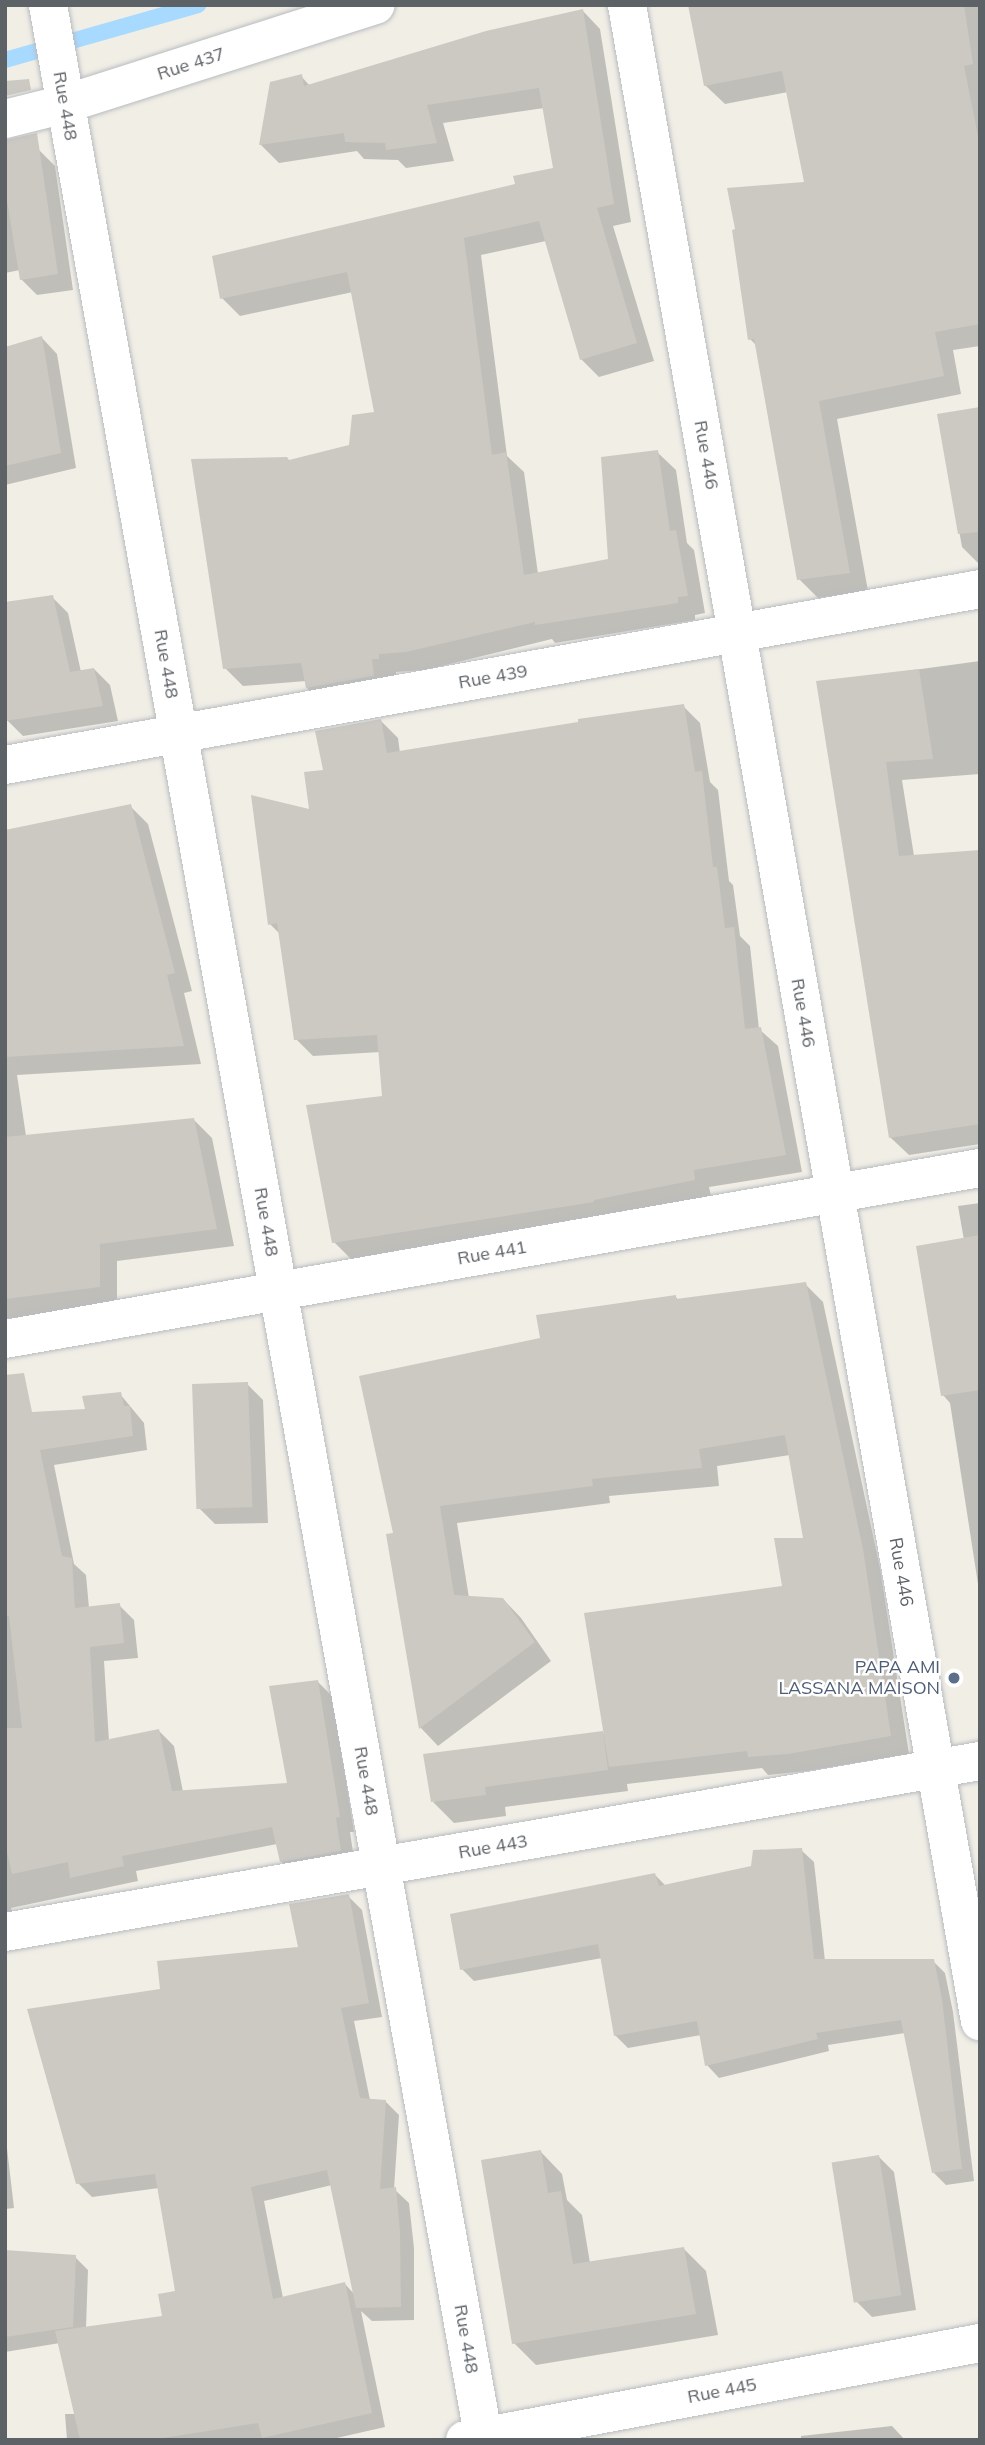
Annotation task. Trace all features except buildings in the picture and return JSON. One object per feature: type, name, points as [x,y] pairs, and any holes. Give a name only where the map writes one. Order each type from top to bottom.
[{"type":"street","name":"Rue 448","points":[[48,5],[382,1866],[478,2439]]},
{"type":"street","name":"Rue 437","points":[[5,119],[65,104],[376,5]]},
{"type":"street","name":"Rue 446","points":[[627,5],[980,2021]]},
{"type":"street","name":"Rue 439","points":[[5,765],[980,589]]},
{"type":"street","name":"Rue 441","points":[[5,1339],[980,1168]]},
{"type":"street","name":"Rue 443","points":[[5,1932],[980,1761]]},
{"type":"street","name":"Rue 445","points":[[478,2439],[980,2343]]},
{"type":"waterway","points":[[5,60],[198,5]]},
{"type":"place","name":"PAPA AMI LASSANA MAISON","points":[[954,1678]]}]
